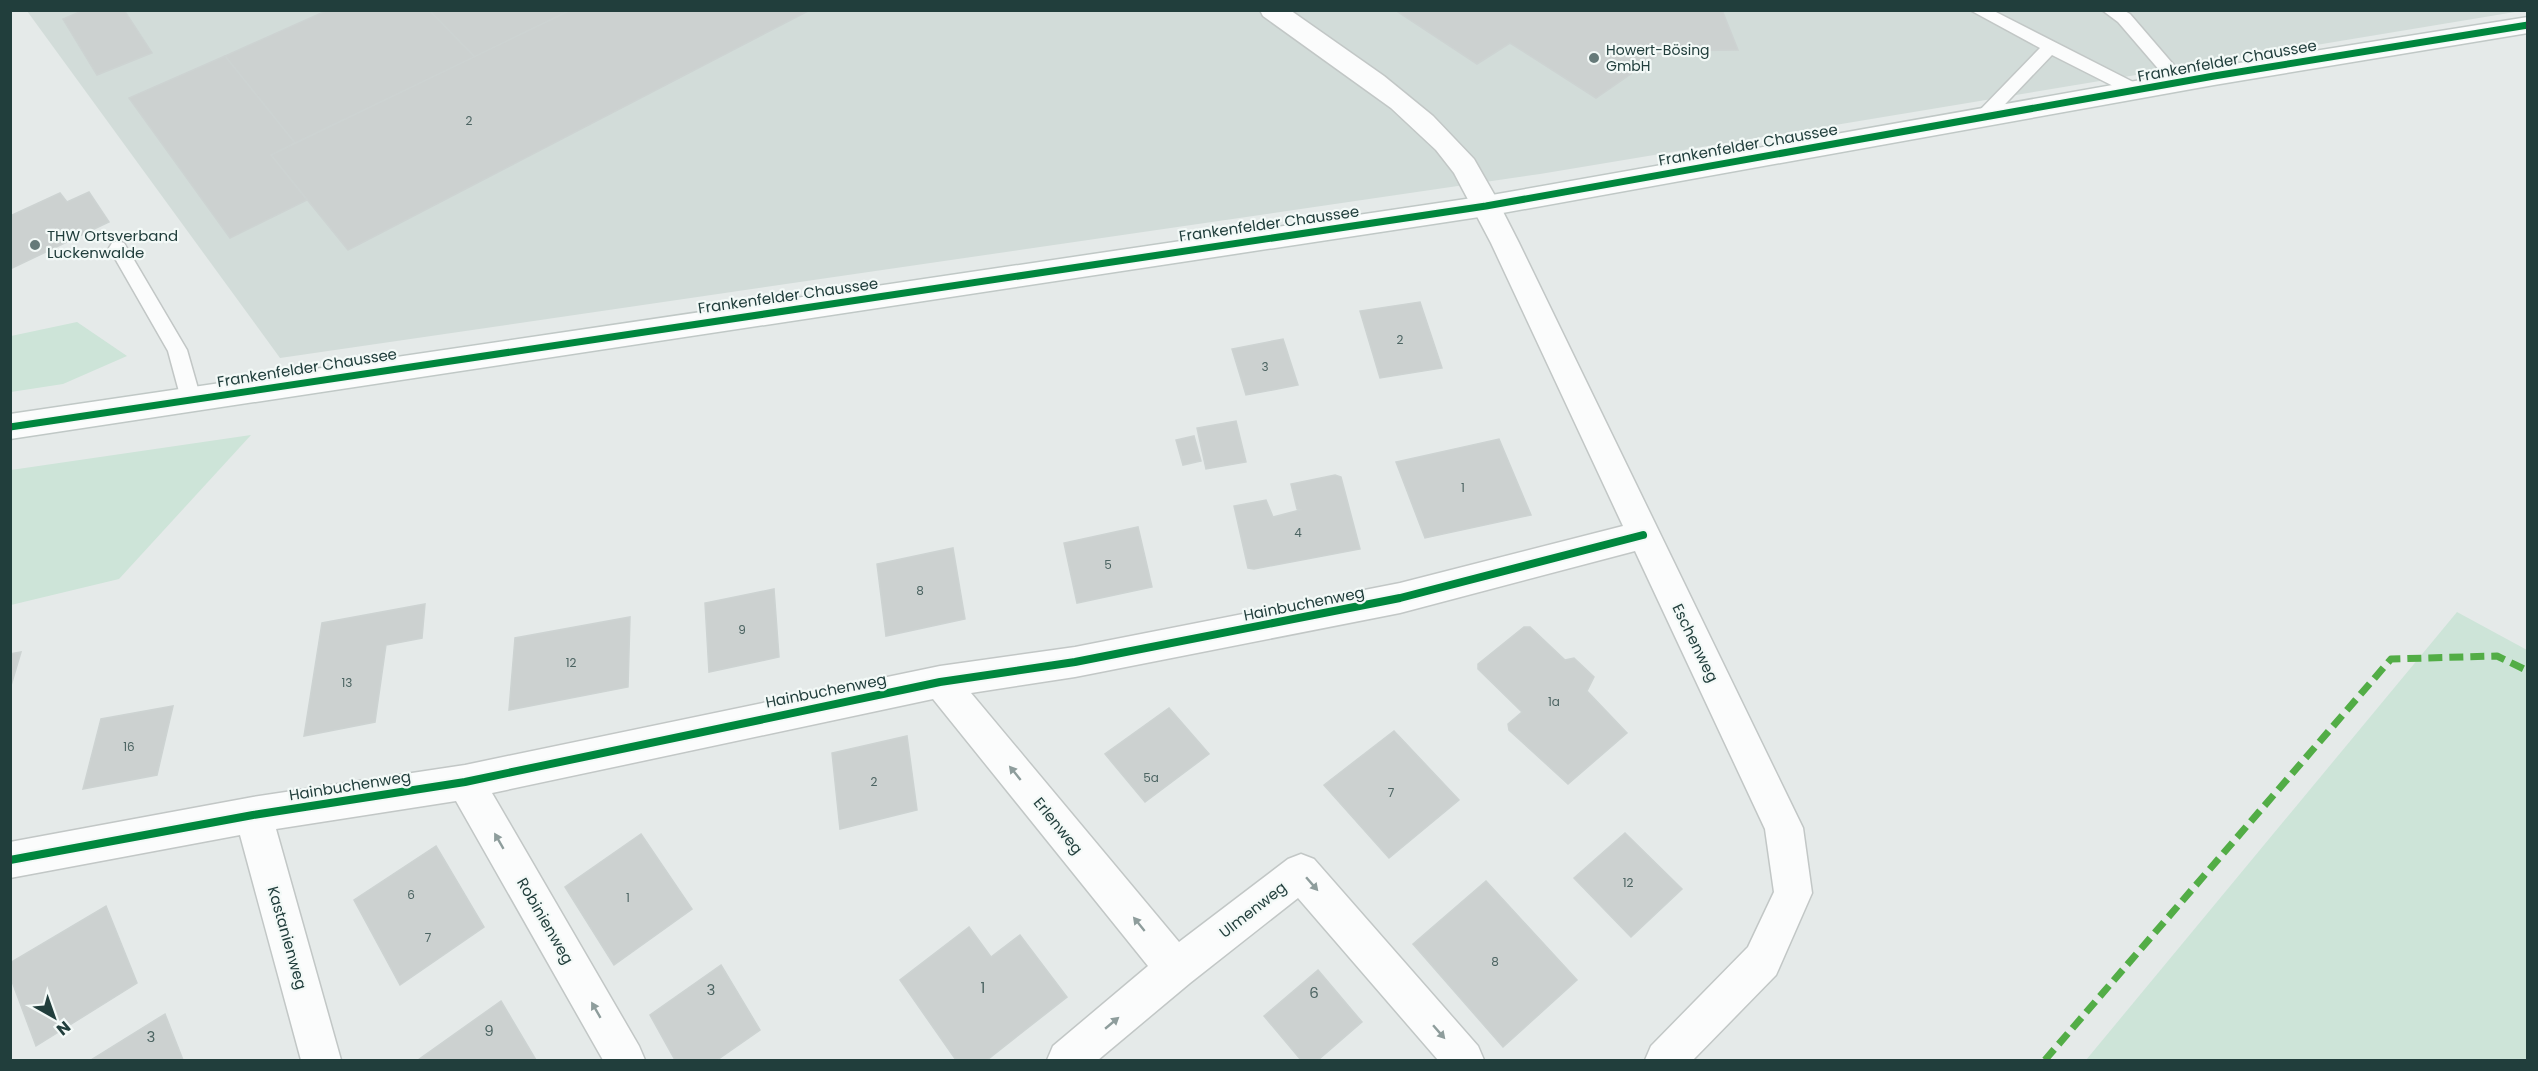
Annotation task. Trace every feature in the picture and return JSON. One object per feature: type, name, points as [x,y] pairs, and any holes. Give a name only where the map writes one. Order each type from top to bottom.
[{"type":"street","name":"Eschenweg","points":[[1272,10],[1403,104],[1442,141],[1464,167],[1486,206],[1784,828],[1793,893],[1762,961],[1665,1060]]},
{"type":"street","name":"Frankenfelder Chaussee","points":[[10,427],[1486,206],[2179,82],[2528,25]]},
{"type":"street","name":"Hainbuchenweg","points":[[10,860],[253,815],[465,782],[701,730],[940,682],[1075,663],[1400,598],[1643,535]]},
{"type":"street","name":"Erlenweg","points":[[940,682],[1176,969]]},
{"type":"street","name":"Robinienweg","points":[[465,782],[625,1060]]},
{"type":"street","name":"Kastanienweg","points":[[253,815],[321,1060]]},
{"type":"street","name":"Ulmenweg","points":[[1067,1060],[1176,969],[1301,872],[1464,1060]]},
{"type":"lane","points":[[1978,10],[2135,90]]},
{"type":"lane","points":[[2110,10],[2124,18],[2179,82]]},
{"type":"lane","points":[[1983,117],[2051,46]]},
{"type":"lane","points":[[118,248],[177,350],[191,399]]},
{"type":"shaded area","points":[[2527,10],[1540,174],[280,358],[27,11]]},
{"type":"green space","points":[[77,322],[127,356],[63,384],[11,392],[11,336]]},
{"type":"green space","points":[[251,435],[119,579],[11,605],[11,470]]},
{"type":"green space","points":[[2457,612],[2527,650],[2527,1060],[2086,1060]]},
{"type":"building","points":[[84,10],[124,10],[152,53],[97,75],[63,19]]},
{"type":"building","points":[[328,10],[429,10],[475,57],[295,143],[225,56]]},
{"type":"building","points":[[429,10],[571,10],[475,57]]},
{"type":"building","points":[[571,10],[810,10],[348,250],[271,155]]},
{"type":"building","name":"Howert-Bösing GmbH","points":[[1395,10],[1722,10],[1738,50],[1664,51],[1596,98],[1510,43],[1477,64]]},
{"type":"building","points":[[225,56],[295,143],[271,155],[307,200],[230,238],[129,98]]},
{"type":"building","name":"THW Ortsverband Luckenwalde","points":[[89,192],[109,222],[10,269],[10,216],[60,193],[67,202]]},
{"type":"building","points":[[1420,302],[1442,368],[1380,378],[1360,311]]},
{"type":"building","points":[[1283,339],[1298,385],[1246,395],[1232,349]]},
{"type":"building","points":[[1236,421],[1246,462],[1206,469],[1197,428]]},
{"type":"building","points":[[1194,436],[1201,461],[1183,465],[1176,440]]},
{"type":"building","points":[[1499,439],[1531,515],[1425,538],[1396,462]]},
{"type":"building","points":[[1335,475],[1341,477],[1360,549],[1254,569],[1248,568],[1234,506],[1266,500],[1273,517],[1300,510],[1297,509],[1291,484]]},
{"type":"building","points":[[1138,527],[1152,587],[1077,603],[1064,543]]},
{"type":"building","points":[[953,548],[965,619],[886,636],[877,564]]},
{"type":"building","points":[[774,589],[779,657],[709,672],[705,603]]},
{"type":"building","points":[[425,604],[422,638],[386,645],[375,722],[304,736],[322,623]]},
{"type":"building","points":[[630,617],[628,687],[509,710],[515,638]]},
{"type":"building","points":[[1524,627],[1530,627],[1565,660],[1574,658],[1594,677],[1587,691],[1627,733],[1568,784],[1509,730],[1508,724],[1522,712],[1478,669],[1478,664]]},
{"type":"building","points":[[21,652],[10,689],[10,654]]},
{"type":"building","points":[[173,706],[157,775],[83,789],[101,719]]},
{"type":"building","points":[[1169,708],[1209,754],[1145,802],[1105,754]]},
{"type":"building","points":[[1394,731],[1459,800],[1389,858],[1324,785]]},
{"type":"building","points":[[907,736],[917,810],[840,829],[832,753]]},
{"type":"building","points":[[1625,833],[1682,889],[1631,937],[1574,878]]},
{"type":"building","points":[[641,834],[692,909],[614,965],[565,887]]},
{"type":"building","points":[[436,846],[484,927],[400,985],[354,900]]},
{"type":"building","points":[[1486,881],[1577,980],[1503,1047],[1413,944]]},
{"type":"building","points":[[106,906],[137,983],[36,1046],[10,976],[10,963]]},
{"type":"building","points":[[969,927],[991,957],[1020,935],[1067,997],[987,1060],[956,1060],[900,980]]},
{"type":"building","points":[[721,965],[760,1030],[717,1060],[675,1060],[650,1015]]},
{"type":"building","points":[[1318,970],[1362,1022],[1318,1060],[1301,1060],[1264,1016]]},
{"type":"building","points":[[501,1001],[536,1060],[418,1060]]},
{"type":"building","points":[[165,1014],[183,1060],[91,1060]]},
{"type":"marked path","points":[[2045,1060],[2391,659],[2497,656],[2528,671]]},
{"type":"cycle path","points":[[10,427],[1486,206],[2214,76],[2528,25]]},
{"type":"cycle path","points":[[10,860],[253,815],[465,782],[940,682],[1075,662],[1400,598],[1643,535]]},
{"type":"place","name":"Howert-Bösing GmbH","points":[[1594,58]]},
{"type":"place","name":"THW Ortsverband Luckenwalde","points":[[35,245]]}]
